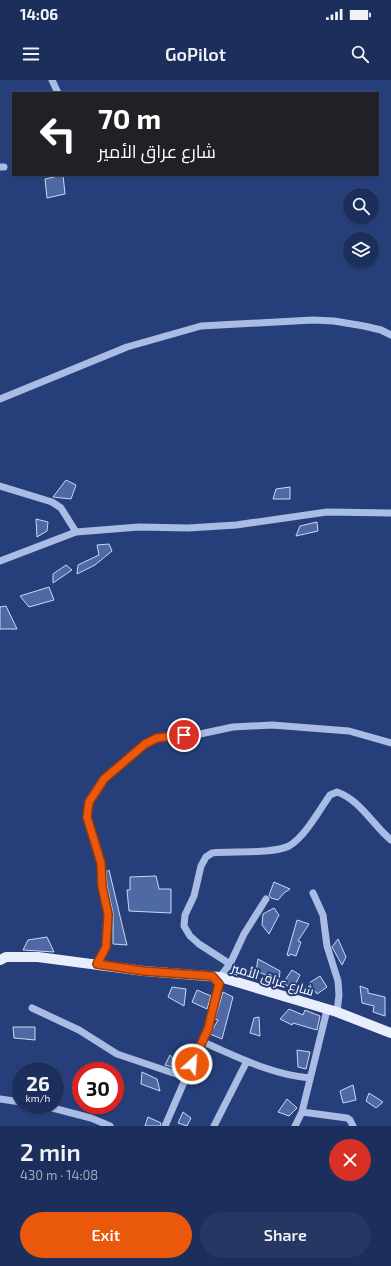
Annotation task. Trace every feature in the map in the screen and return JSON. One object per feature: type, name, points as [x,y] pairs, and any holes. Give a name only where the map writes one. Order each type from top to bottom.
[{"type":"main road","name":"شارع عراق الأمير","points":[[0,960],[24,956],[144,971],[216,976],[337,1012],[391,1033]]},
{"type":"street","points":[[52,80],[58,92]]},
{"type":"street","points":[[0,399],[127,347],[202,326],[313,320],[334,321],[364,326],[381,330],[391,335]]},
{"type":"street","points":[[0,486],[52,502],[61,508],[76,532]]},
{"type":"street","points":[[0,562],[76,532],[139,527],[188,528],[236,525],[327,512],[391,512]]},
{"type":"street","points":[[97,964],[106,947],[108,914],[102,886],[101,863],[87,817],[87,809],[95,791],[104,779],[145,744],[157,738],[200,734],[233,728],[272,725],[349,730],[391,743]]},
{"type":"street","points":[[230,964],[199,944],[190,936],[184,926],[185,915],[194,896],[201,866],[206,857],[212,853],[276,850],[289,846],[302,834],[330,795],[337,792],[352,800],[379,830],[391,840]]},
{"type":"street","points":[[313,893],[323,915],[327,946],[339,988],[337,1012]]},
{"type":"street","points":[[165,1126],[185,1077],[203,1042],[219,984],[216,976],[230,964],[244,934],[266,899]]},
{"type":"street","points":[[32,1008],[65,1022],[117,1054],[185,1077]]},
{"type":"street","points":[[295,1126],[302,1112],[327,1010]]},
{"type":"street","points":[[203,1042],[281,1074],[310,1078]]},
{"type":"street","points":[[214,1126],[248,1061]]},
{"type":"street","points":[[0,1099],[12,1101]]},
{"type":"street","points":[[64,1111],[91,1118],[110,1126]]},
{"type":"street","points":[[302,1112],[347,1118],[353,1126]]},
{"type":"building","points":[[63,176],[65,194],[47,198],[45,179]]},
{"type":"building","points":[[66,480],[76,485],[71,499],[53,497]]},
{"type":"building","points":[[290,487],[290,499],[273,499],[276,489]]},
{"type":"building","points":[[36,519],[48,522],[47,531],[37,537]]},
{"type":"building","points":[[317,522],[318,531],[296,536],[300,526]]},
{"type":"building","points":[[109,544],[112,551],[95,565],[77,574],[78,565],[99,555],[97,545]]},
{"type":"building","points":[[66,565],[72,570],[53,583],[53,574]]},
{"type":"building","points":[[49,587],[54,600],[29,607],[20,596]]},
{"type":"building","points":[[6,606],[17,629],[0,629],[0,607]]},
{"type":"building","points":[[109,870],[127,945],[113,944],[113,913],[107,885],[106,872]]},
{"type":"building","points":[[156,876],[159,889],[171,889],[171,913],[129,911],[127,890],[130,890],[130,877]]},
{"type":"building","points":[[274,882],[290,889],[278,900],[271,898],[269,895]]},
{"type":"building","points":[[274,908],[279,915],[269,934],[262,925],[263,914]]},
{"type":"building","points":[[297,920],[309,924],[298,941],[301,942],[296,956],[290,954],[289,956],[287,955]]},
{"type":"building","points":[[47,937],[54,952],[23,950],[28,940]]},
{"type":"building","points":[[338,939],[346,957],[342,965],[332,947]]},
{"type":"building","points":[[258,959],[280,971],[279,982],[265,977],[266,975],[256,971]]},
{"type":"building","points":[[292,970],[300,975],[293,989],[283,983]]},
{"type":"building","points":[[320,976],[327,987],[317,994],[309,983]]},
{"type":"building","points":[[360,986],[368,989],[368,993],[385,997],[385,1016],[373,1012],[374,1006],[362,1003]]},
{"type":"building","points":[[172,987],[186,989],[184,1006],[168,997]]},
{"type":"building","points":[[197,990],[211,996],[207,1009],[192,1002]]},
{"type":"building","points":[[223,992],[233,997],[222,1039],[210,1034],[218,1020],[215,1019]]},
{"type":"building","points":[[289,1009],[303,1015],[305,1010],[320,1016],[317,1030],[293,1023],[292,1025],[280,1019]]},
{"type":"building","points":[[259,1017],[260,1036],[250,1033],[254,1018]]},
{"type":"building","points":[[13,1027],[35,1027],[35,1040],[14,1038]]},
{"type":"building","points":[[297,1050],[310,1052],[306,1069],[298,1067]]},
{"type":"building","points":[[170,1055],[177,1063],[175,1068],[165,1065]]},
{"type":"building","points":[[142,1072],[157,1079],[160,1091],[141,1084]]},
{"type":"building","points":[[353,1085],[356,1100],[343,1103],[340,1091]]},
{"type":"building","points":[[369,1093],[383,1102],[376,1108],[366,1101]]},
{"type":"building","points":[[287,1099],[297,1108],[289,1116],[278,1112]]},
{"type":"building","points":[[183,1112],[191,1118],[187,1126],[178,1123]]},
{"type":"building","points":[[148,1117],[161,1123],[160,1126],[145,1126]]},
{"type":"route","points":[[184,735],[157,738],[145,744],[104,779],[89,802],[87,817],[101,863],[102,886],[108,914],[106,947],[97,964],[144,971],[212,976],[219,984],[208,1029],[192,1064]]}]
